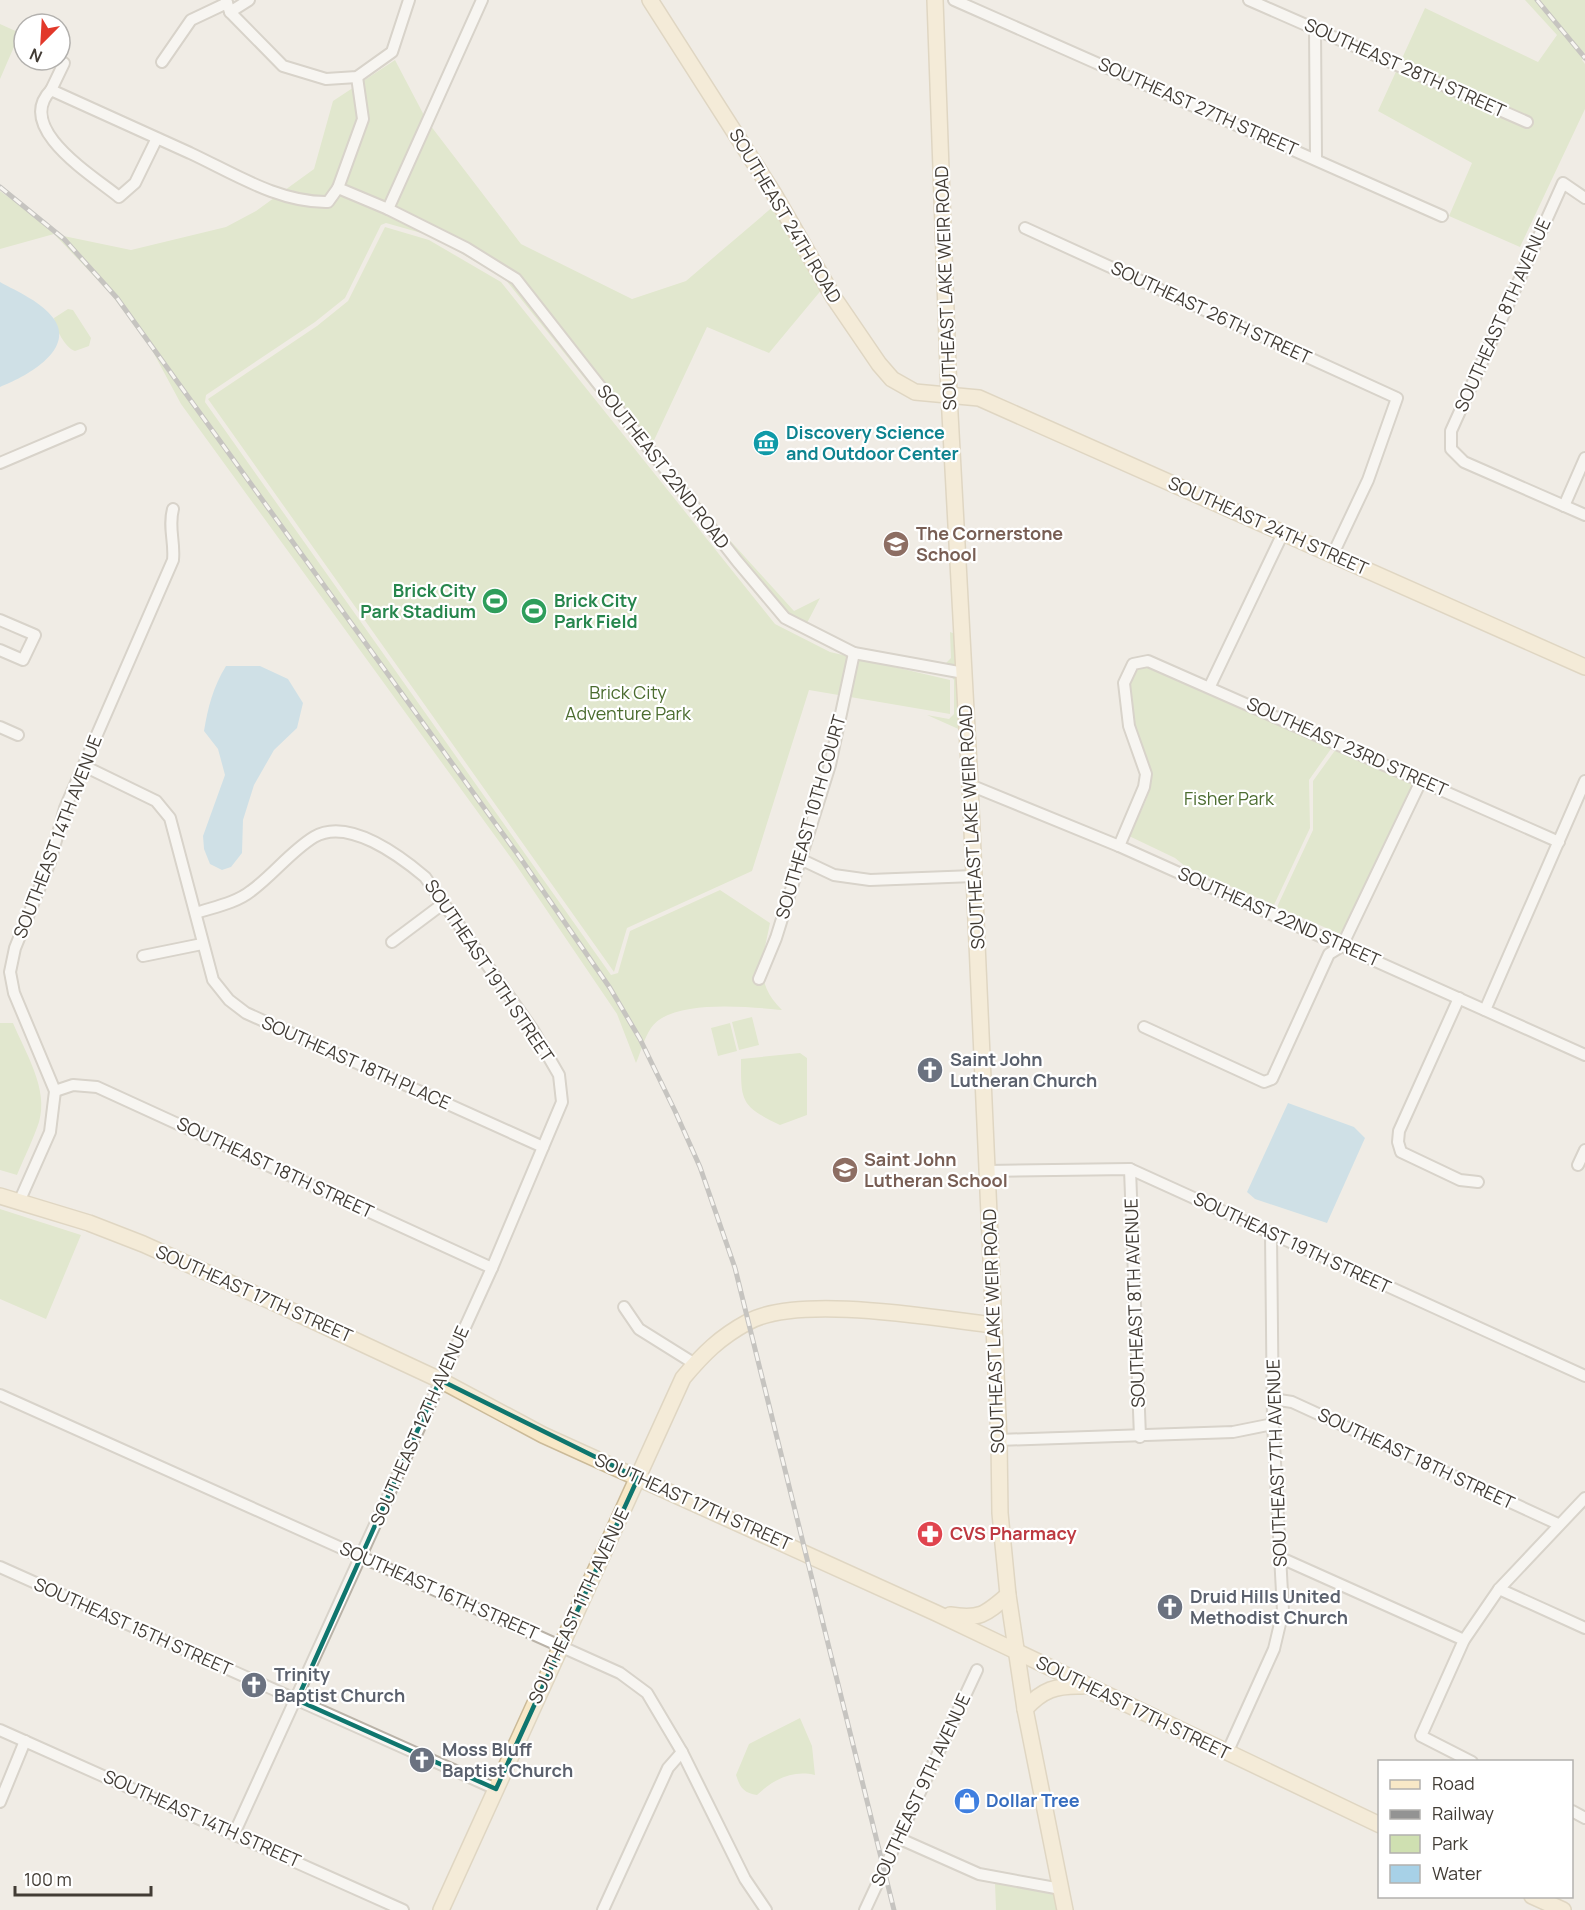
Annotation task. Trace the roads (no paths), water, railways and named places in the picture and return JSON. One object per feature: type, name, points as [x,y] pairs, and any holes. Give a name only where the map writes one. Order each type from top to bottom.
[{"type":"main road","name":"SOUTHEAST 24TH ROAD","points":[[650,0],[774,194],[834,298],[879,364],[892,379],[915,392],[949,395]]},
{"type":"main road","name":"SOUTHEAST LAKE WEIR ROAD","points":[[935,0],[949,395],[970,785],[999,1440],[999,1513],[1008,1595],[1025,1709],[1065,1910]]},
{"type":"main road","name":"SOUTHEAST 24TH STREET","points":[[949,395],[979,398],[1585,667]]},
{"type":"main road","name":"SOUTHEAST 17TH STREET","points":[[0,1196],[89,1223],[143,1244],[440,1380],[543,1435],[936,1613],[1378,1824]]},
{"type":"main road","name":"SOUTHEAST 11TH AVENUE","points":[[441,1910],[683,1378],[709,1346],[750,1320],[779,1311],[861,1311],[993,1325]]},
{"type":"main road","points":[[936,1613],[976,1618],[986,1614],[1008,1595]]},
{"type":"main road","points":[[1025,1709],[1036,1697],[1050,1688],[1088,1686]]},
{"type":"main road","points":[[1536,1898],[1563,1910]]},
{"type":"street","points":[[162,62],[191,20],[228,5],[249,0]]},
{"type":"street","points":[[228,5],[283,66],[326,79],[357,77],[392,52],[409,0]]},
{"type":"street","points":[[388,209],[482,0]]},
{"type":"street","name":"SOUTHEAST 27TH STREET","points":[[954,0],[1442,216]]},
{"type":"street","name":"SOUTHEAST 28TH STREET","points":[[1249,0],[1527,122]]},
{"type":"street","points":[[1315,29],[1316,159]]},
{"type":"street","points":[[60,72],[51,90],[44,98],[41,122],[52,142],[119,197],[135,183],[157,138]]},
{"type":"street","points":[[51,90],[282,195],[312,202],[328,202],[338,188],[363,119],[357,77]]},
{"type":"street","name":"SOUTHEAST 8TH AVENUE","points":[[1564,506],[1464,462],[1451,449],[1451,431],[1563,183],[1585,198]]},
{"type":"street","name":"SOUTHEAST 22ND ROAD","points":[[338,188],[388,209],[466,248],[516,279],[737,561],[785,618],[854,653],[964,673]]},
{"type":"street","name":"SOUTHEAST 26TH STREET","points":[[1025,228],[1397,398],[1368,480],[1333,554]]},
{"type":"street","points":[[0,463],[80,429]]},
{"type":"street","points":[[1585,458],[1564,506],[1585,515]]},
{"type":"street","name":"SOUTHEAST 14TH AVENUE","points":[[20,1202],[50,1132],[55,1092],[14,993],[10,972],[15,948],[50,862],[65,808],[173,560],[174,545],[169,523],[172,509]]},
{"type":"street","points":[[1210,686],[1283,533]]},
{"type":"street","points":[[0,620],[35,635],[23,660],[0,650]]},
{"type":"street","name":"SOUTHEAST 10TH COURT","points":[[759,979],[776,938],[830,765],[854,653]]},
{"type":"street","name":"SOUTHEAST 23RD STREET","points":[[1119,846],[1144,787],[1146,774],[1129,726],[1124,683],[1133,664],[1148,661],[1210,686],[1559,842]]},
{"type":"street","points":[[0,727],[18,735]]},
{"type":"street","name":"SOUTHEAST 18TH PLACE","points":[[84,766],[156,801],[170,818],[213,980],[229,1000],[246,1013],[543,1147]]},
{"type":"street","points":[[1144,1028],[1263,1082],[1272,1079],[1329,954],[1342,946],[1421,781]]},
{"type":"street","points":[[1485,1010],[1585,781]]},
{"type":"street","name":"SOUTHEAST 22ND STREET","points":[[970,785],[1119,846],[1585,1055]]},
{"type":"street","name":"SOUTHEAST 19TH STREET","points":[[196,913],[250,892],[315,836],[335,831],[356,834],[403,858],[425,877],[444,903],[532,1030],[559,1075],[562,1102],[543,1147]]},
{"type":"street","points":[[800,859],[834,875],[870,880],[974,876]]},
{"type":"street","points":[[393,942],[444,903]]},
{"type":"street","points":[[143,956],[202,944]]},
{"type":"street","points":[[1459,998],[1399,1131],[1398,1142],[1401,1152],[1460,1180],[1478,1182]]},
{"type":"street","name":"SOUTHEAST 18TH STREET","points":[[55,1092],[73,1085],[97,1087],[492,1268]]},
{"type":"street","name":"SOUTHEAST 12TH AVENUE","points":[[234,1833],[297,1700],[492,1268],[543,1147]]},
{"type":"street","points":[[1578,1165],[1585,1150]]},
{"type":"street","name":"SOUTHEAST 8TH AVENUE","points":[[1130,1168],[1140,1437]]},
{"type":"street","name":"SOUTHEAST 19TH STREET","points":[[987,1171],[1130,1168],[1585,1376]]},
{"type":"street","name":"SOUTHEAST 7TH AVENUE","points":[[1227,1753],[1274,1649],[1283,1611],[1273,1424],[1271,1234]]},
{"type":"street","points":[[624,1307],[639,1329],[695,1364]]},
{"type":"street","name":"SOUTHEAST 16TH STREET","points":[[0,1395],[620,1673],[647,1693],[682,1752],[745,1879],[766,1910]]},
{"type":"street","name":"SOUTHEAST 18TH STREET","points":[[1273,1399],[1292,1402],[1558,1524]]},
{"type":"street","points":[[999,1440],[1140,1437],[1233,1432],[1273,1424]]},
{"type":"street","points":[[1470,1760],[1421,1736],[1464,1640],[1499,1589],[1585,1498]]},
{"type":"street","points":[[1281,1558],[1464,1640]]},
{"type":"street","name":"SOUTHEAST 15TH STREET","points":[[0,1567],[496,1789]]},
{"type":"street","points":[[1499,1589],[1585,1628]]},
{"type":"street","name":"SOUTHEAST 9TH AVENUE","points":[[865,1910],[977,1670]]},
{"type":"street","name":"SOUTHEAST 14TH STREET","points":[[0,1730],[403,1910]]},
{"type":"street","points":[[0,1802],[25,1741]]},
{"type":"street","points":[[603,1910],[668,1768],[682,1752]]},
{"type":"street","points":[[898,1838],[979,1874],[1061,1889]]},
{"type":"water","points":[[0,282],[43,307],[54,319],[59,331],[58,342],[44,362],[0,387]]},
{"type":"water","points":[[226,666],[260,666],[288,679],[303,703],[297,728],[274,750],[254,785],[243,820],[242,853],[231,867],[222,870],[210,864],[204,849],[203,836],[225,775],[218,749],[204,731],[212,697]]},
{"type":"water","points":[[1288,1103],[1354,1127],[1365,1138],[1327,1223],[1255,1199],[1247,1192]]},
{"type":"railway","points":[[1537,0],[1585,58]]},
{"type":"railway","points":[[0,187],[64,239],[117,298],[521,859],[610,988],[640,1039],[700,1167],[735,1268],[894,1910]]},
{"type":"place","name":"Discovery Science and Outdoor Center","points":[[766,443]]},
{"type":"place","name":"The Cornerstone School","points":[[896,544]]},
{"type":"place","name":"Brick City Park Stadium","points":[[495,601]]},
{"type":"place","name":"Brick City Park Field","points":[[534,611]]},
{"type":"place","name":"Saint John Lutheran Church","points":[[930,1070]]},
{"type":"place","name":"Saint John Lutheran School","points":[[845,1170]]},
{"type":"place","name":"CVS Pharmacy","points":[[930,1534]]},
{"type":"place","name":"Druid Hills United Methodist Church","points":[[1170,1607]]},
{"type":"place","name":"Trinity Baptist Church","points":[[254,1685]]},
{"type":"place","name":"Moss Bluff Baptist Church","points":[[422,1760]]},
{"type":"place","name":"Dollar Tree","points":[[967,1801]]},
{"type":"park label","name":"Brick City Adventure Park","points":[[628,703]]},
{"type":"park label","name":"Fisher Park","points":[[1229,799]]}]
